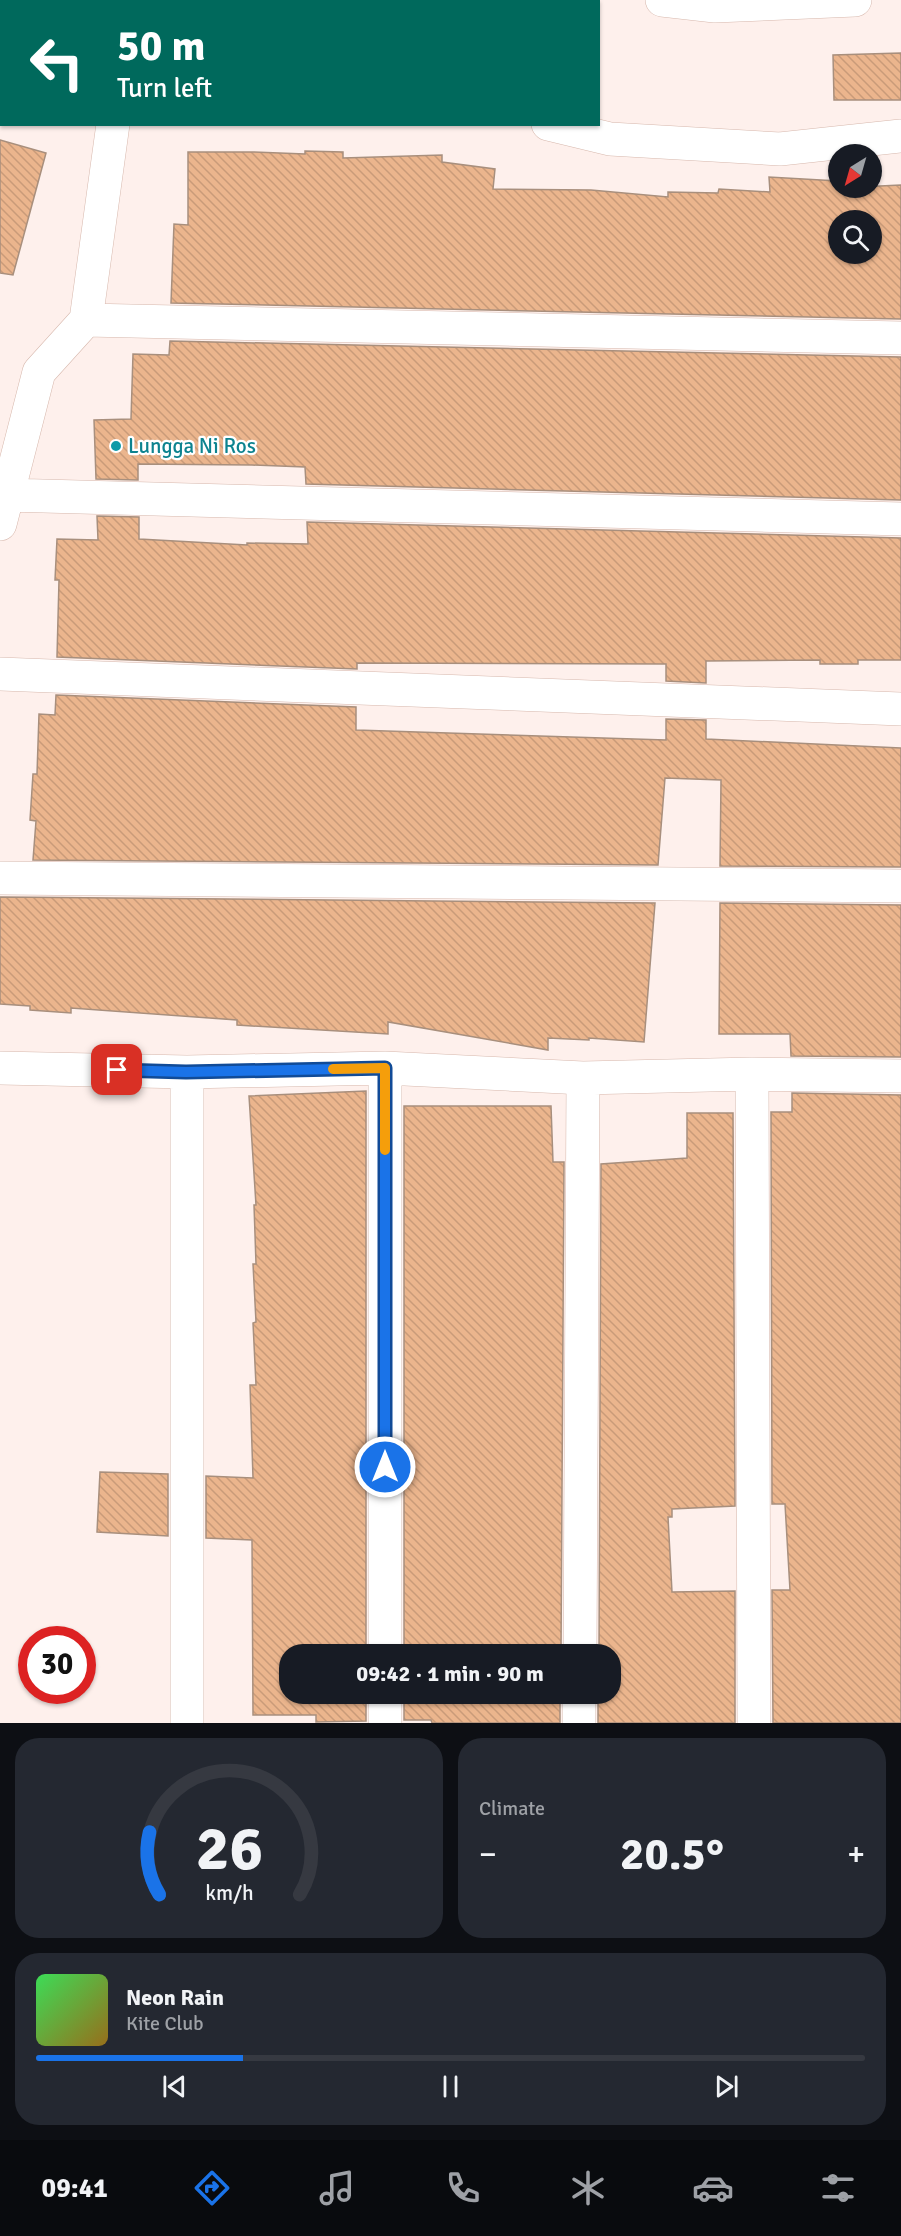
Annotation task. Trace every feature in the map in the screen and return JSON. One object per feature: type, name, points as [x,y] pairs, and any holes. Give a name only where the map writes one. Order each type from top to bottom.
[{"type":"street","points":[[662,0],[715,6],[855,0]]},
{"type":"street","points":[[113,126],[86,320],[39,372],[3,509],[901,519]]},
{"type":"street","points":[[556,126],[609,139],[780,149],[901,136]]},
{"type":"street","points":[[86,320],[901,338]]},
{"type":"street","points":[[0,674],[901,709]]},
{"type":"street","points":[[0,878],[901,886]]},
{"type":"street","points":[[0,1068],[186,1072],[385,1068],[583,1078],[752,1074],[901,1076]]},
{"type":"street","points":[[385,1068],[385,1644]]},
{"type":"street","points":[[186,1072],[187,1723]]},
{"type":"street","points":[[752,1074],[754,1723]]},
{"type":"street","points":[[580,1644],[583,1078]]},
{"type":"street","points":[[385,1704],[385,1723]]},
{"type":"street","points":[[579,1704],[579,1723]]},
{"type":"building","points":[[901,53],[901,100],[834,100],[833,55]]},
{"type":"building","points":[[0,140],[46,153],[13,275],[0,273]]},
{"type":"building","points":[[305,151],[343,152],[343,158],[442,155],[442,162],[495,169],[493,189],[591,190],[668,197],[668,192],[718,193],[719,189],[770,192],[769,177],[828,180],[828,198],[882,198],[882,186],[901,185],[901,319],[171,303],[174,224],[188,225],[188,152],[305,154]]},
{"type":"building","points":[[170,341],[901,357],[901,500],[306,484],[305,467],[252,465],[138,464],[138,480],[96,479],[94,420],[131,419],[133,354],[169,355]]},
{"type":"building","points":[[97,516],[139,517],[139,539],[247,545],[247,543],[308,544],[307,522],[901,538],[901,660],[858,660],[858,664],[820,664],[820,660],[706,661],[706,683],[666,681],[666,664],[357,663],[357,669],[57,657],[59,580],[55,580],[57,539],[98,540]]},
{"type":"building","points":[[56,695],[356,707],[356,730],[666,740],[666,719],[706,720],[706,739],[901,748],[901,867],[720,866],[721,780],[665,778],[658,865],[33,860],[36,821],[30,820],[33,774],[37,774],[39,714],[55,715]]},
{"type":"building","points":[[0,897],[655,903],[644,1042],[548,1038],[548,1050],[388,1022],[388,1034],[237,1025],[237,1020],[71,1008],[71,1013],[30,1010],[30,1006],[0,1004]]},
{"type":"building","points":[[720,903],[901,905],[901,1057],[791,1056],[790,1034],[719,1034]]},
{"type":"building","points":[[366,1091],[366,1644],[279,1644],[279,1704],[366,1704],[366,1721],[316,1722],[316,1715],[253,1715],[252,1540],[206,1538],[206,1476],[253,1478],[250,1385],[256,1385],[253,1264],[256,1264],[254,1205],[256,1205],[249,1096]]},
{"type":"building","points":[[792,1093],[901,1095],[901,1723],[773,1723],[772,1590],[790,1590],[785,1504],[772,1504],[771,1112],[792,1112]]},
{"type":"building","points":[[404,1106],[551,1106],[553,1162],[564,1162],[561,1644],[404,1644]]},
{"type":"building","points":[[687,1113],[733,1113],[735,1506],[672,1509],[672,1517],[668,1517],[672,1592],[735,1591],[735,1723],[598,1723],[598,1704],[621,1704],[621,1644],[599,1644],[601,1164],[687,1158]]},
{"type":"building","points":[[100,1472],[168,1474],[168,1536],[97,1532]]},
{"type":"building","points":[[404,1704],[560,1704],[560,1723],[432,1723],[431,1720],[404,1720]]},
{"type":"slow traffic","points":[[333,1069],[385,1068],[385,1150]]},
{"type":"place","name":"Lungga Ni Ros","points":[[116,446]]},
{"type":"route","points":[[117,1070],[186,1072],[385,1068],[385,1467]]}]
